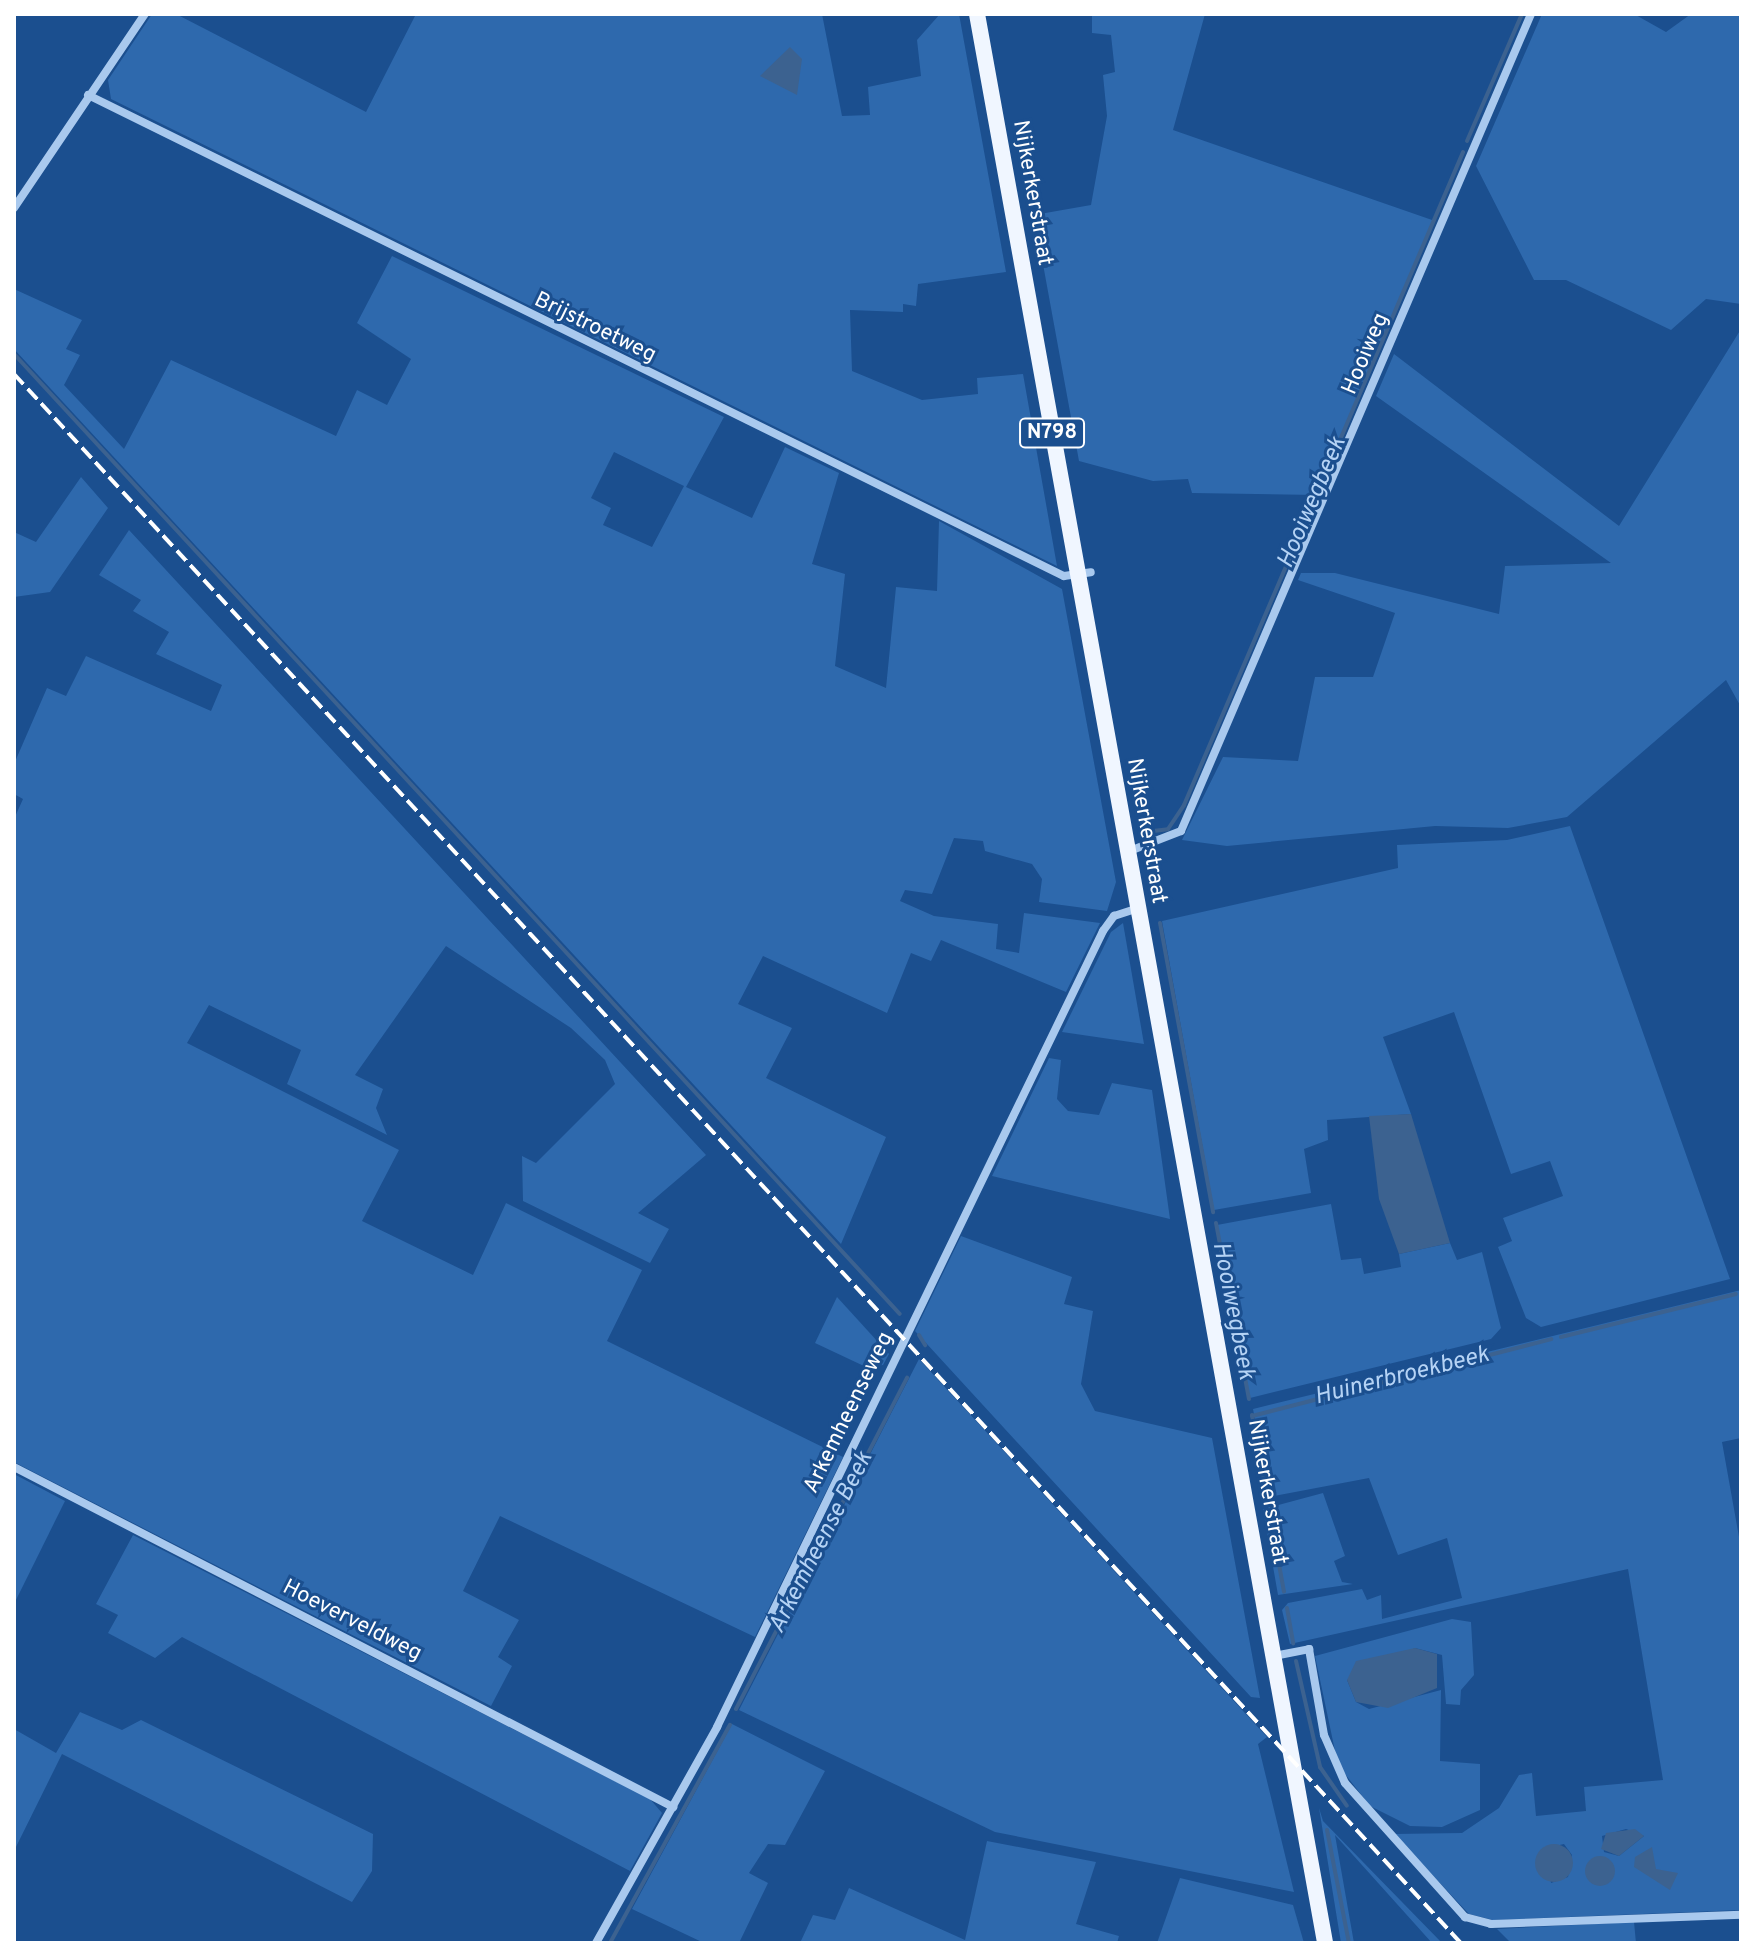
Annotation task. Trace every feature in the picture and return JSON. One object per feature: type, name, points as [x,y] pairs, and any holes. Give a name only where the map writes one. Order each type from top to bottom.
[{"type":"main road","name":"Nijkerkerstraat","points":[[977,14],[1084,573],[1127,852],[1274,1656],[1311,1900],[1325,1943]]},
{"type":"street","points":[[14,208],[145,14]]},
{"type":"street","name":"Hooiweg","points":[[1127,852],[1181,831],[1531,14]]},
{"type":"street","name":"Brijstroetweg","points":[[88,95],[747,424],[1064,576],[1084,573]]},
{"type":"street","name":"Arkemheenseweg","points":[[596,1943],[673,1807],[1103,931],[1114,916],[1138,908]]},
{"type":"street","name":"Hoeverveldweg","points":[[14,1467],[673,1807]]},
{"type":"street","points":[[1274,1656],[1309,1649],[1327,1746],[1345,1783],[1477,1922],[1741,1915]]},
{"type":"shaded area","points":[[152,14],[176,14],[366,112],[416,14],[822,14],[842,116],[870,115],[868,87],[921,76],[917,40],[940,14],[959,14],[1006,272],[918,284],[916,306],[903,304],[903,312],[850,310],[852,371],[922,400],[978,394],[977,378],[1023,374],[1057,566],[111,99],[108,80]]},
{"type":"shaded area","points":[[1092,14],[1205,14],[1173,130],[1435,221],[1318,495],[1192,493],[1188,479],[1153,481],[1079,461],[1034,215],[1091,205],[1107,116],[1103,75],[1115,72],[1111,35],[1092,33]]},
{"type":"shaded area","points":[[1542,14],[1634,14],[1666,32],[1691,14],[1741,14],[1741,304],[1706,299],[1671,330],[1566,280],[1534,280],[1476,166]]},
{"type":"shaded area","points":[[790,47],[802,59],[797,95],[760,76]]},
{"type":"shaded area","points":[[392,256],[724,417],[686,487],[752,518],[785,447],[839,473],[812,564],[845,574],[835,666],[886,688],[896,587],[937,591],[939,521],[1062,589],[1116,882],[1107,911],[1039,902],[1042,879],[1032,864],[985,851],[983,841],[954,838],[932,894],[905,890],[900,901],[934,916],[998,924],[996,949],[1019,953],[1024,913],[1100,923],[1066,992],[941,940],[931,961],[911,953],[887,1013],[763,956],[738,1004],[792,1028],[766,1078],[886,1137],[841,1244],[14,349],[14,289],[82,320],[66,349],[80,355],[64,385],[124,449],[171,360],[336,436],[357,390],[387,405],[411,359],[357,323]],"holes":[[[614,452],[684,486],[652,547],[603,525],[611,508],[591,498]]]},
{"type":"shaded area","points":[[1741,329],[1741,707],[1726,680],[1567,817],[1508,828],[1435,826],[1227,846],[1182,840],[1223,757],[1298,761],[1315,677],[1373,677],[1395,613],[1298,580],[1301,573],[1335,573],[1499,614],[1505,566],[1611,563],[1376,396],[1394,354],[1619,526]]},
{"type":"shaded area","points":[[81,477],[108,508],[50,592],[14,597],[14,532],[36,542]]},
{"type":"shaded area","points":[[129,530],[706,1155],[638,1213],[669,1229],[650,1263],[523,1201],[522,1156],[536,1163],[615,1084],[605,1060],[571,1028],[446,946],[355,1075],[383,1089],[376,1108],[387,1135],[287,1084],[301,1050],[209,1005],[187,1043],[399,1150],[362,1221],[473,1275],[506,1203],[642,1270],[607,1341],[843,1457],[755,1637],[500,1516],[463,1591],[519,1620],[498,1657],[512,1666],[491,1706],[14,1462],[14,819],[23,799],[14,794],[14,764],[47,688],[66,696],[86,656],[211,711],[222,685],[156,654],[169,632],[133,611],[141,600],[99,575]]},
{"type":"shaded area","points":[[1570,826],[1730,1279],[1541,1327],[1526,1318],[1498,1247],[1512,1241],[1503,1218],[1563,1196],[1550,1161],[1511,1174],[1454,1012],[1383,1037],[1411,1114],[1327,1120],[1328,1140],[1304,1149],[1311,1193],[1214,1210],[1162,921],[1398,868],[1397,845],[1507,840]]},
{"type":"shaded area","points":[[1123,923],[1144,1044],[1062,1032],[1111,932]]},
{"type":"shaded area","points":[[1049,1058],[1061,1060],[1057,1099],[1068,1111],[1099,1115],[1112,1083],[1152,1090],[1170,1219],[992,1176]]},
{"type":"shaded area","points":[[1411,1114],[1450,1243],[1399,1254],[1379,1199],[1369,1116]]},
{"type":"shaded area","points":[[1331,1204],[1341,1260],[1361,1258],[1364,1274],[1401,1267],[1399,1254],[1450,1243],[1457,1260],[1482,1252],[1501,1328],[1491,1339],[1250,1398],[1217,1225]]},
{"type":"shaded area","points":[[961,1236],[1072,1277],[1064,1304],[1093,1311],[1081,1384],[1095,1411],[1212,1438],[1260,1698],[1251,1697],[915,1331]]},
{"type":"shaded area","points":[[1741,1290],[1741,1438],[1722,1442],[1741,1548],[1741,1910],[1493,1920],[1469,1914],[1394,1834],[1462,1833],[1499,1808],[1519,1775],[1532,1773],[1536,1816],[1586,1811],[1584,1787],[1663,1780],[1628,1569],[1290,1644],[1282,1610],[1288,1603],[1362,1589],[1367,1600],[1381,1595],[1382,1619],[1462,1598],[1447,1538],[1398,1555],[1369,1478],[1269,1497],[1253,1409]],"holes":[[[1626,1829],[1644,1836],[1619,1856],[1604,1852],[1602,1836]],[[1564,1844],[1572,1855],[1568,1877],[1551,1883],[1546,1848]]]},
{"type":"shaded area","points":[[837,1297],[889,1354],[883,1365],[866,1367],[815,1343]]},
{"type":"shaded area","points":[[919,1359],[1267,1737],[1258,1744],[1294,1892],[995,1832],[739,1710]]},
{"type":"shaded area","points":[[14,1474],[65,1501],[14,1604]]},
{"type":"shaded area","points":[[1323,1493],[1345,1556],[1334,1561],[1342,1582],[1353,1584],[1278,1595],[1263,1509]]},
{"type":"shaded area","points":[[133,1535],[650,1799],[662,1813],[630,1871],[182,1637],[155,1658],[108,1633],[118,1615],[96,1604]]},
{"type":"shaded area","points":[[1452,1619],[1471,1622],[1474,1675],[1461,1690],[1460,1705],[1446,1704],[1442,1655],[1415,1648],[1347,1680],[1356,1702],[1369,1709],[1441,1690],[1440,1761],[1480,1764],[1480,1810],[1442,1827],[1410,1826],[1370,1806],[1338,1765],[1315,1656]]},
{"type":"shaded area","points":[[1415,1648],[1437,1654],[1437,1688],[1388,1708],[1356,1702],[1347,1680],[1356,1661]]},
{"type":"shaded area","points":[[80,1712],[122,1730],[141,1720],[373,1834],[372,1871],[352,1902],[62,1754],[14,1851],[14,1729],[56,1753]]},
{"type":"shaded area","points":[[732,1724],[825,1771],[785,1845],[768,1844],[749,1873],[768,1883],[739,1943],[704,1943],[632,1909]]},
{"type":"shaded area","points":[[1319,1808],[1323,1821],[1442,1943],[1432,1943],[1335,1835],[1354,1943],[1341,1943]]},
{"type":"shaded area","points":[[1635,1829],[1644,1836],[1619,1856],[1601,1849],[1606,1833]]},
{"type":"shaded area","points":[[987,1841],[1096,1862],[1076,1924],[1119,1936],[1117,1943],[800,1943],[813,1915],[835,1920],[849,1888],[965,1940]]},
{"type":"shaded area","points":[[1554,1844],[1567,1850],[1573,1863],[1567,1876],[1554,1882],[1541,1876],[1535,1863],[1541,1850]]},
{"type":"shaded area","points":[[1652,1847],[1656,1869],[1678,1873],[1670,1890],[1634,1867],[1635,1857]]},
{"type":"shaded area","points":[[1600,1856],[1611,1860],[1615,1871],[1611,1882],[1600,1886],[1589,1882],[1585,1871],[1589,1860]]},
{"type":"shaded area","points":[[1180,1878],[1293,1905],[1304,1943],[1157,1943]]},
{"type":"shaded area","points":[[1634,1922],[1636,1943],[1511,1943],[1497,1929]]},
{"type":"waterway","name":"Hooiwegbeek","points":[[1467,141],[1522,14]]},
{"type":"waterway","name":"Hooiwegbeek","points":[[1145,832],[1168,829],[1184,805],[1463,152]]},
{"type":"waterway","points":[[14,354],[900,1314]]},
{"type":"waterway","name":"Hooiwegbeek","points":[[1149,859],[1151,869]]},
{"type":"waterway","name":"Hooiwegbeek","points":[[1160,923],[1213,1212]]},
{"type":"waterway","name":"Hooiwegbeek","points":[[1216,1223],[1249,1399]]},
{"type":"waterway","name":"Huinerbroekbeek","points":[[1561,1337],[1736,1294]]},
{"type":"waterway","points":[[919,1335],[925,1345]]},
{"type":"waterway","name":"Huinerbroekbeek","points":[[1252,1416],[1551,1339]]},
{"type":"waterway","name":"Arkemheense Beek","points":[[736,1709],[907,1377]]},
{"type":"waterway","points":[[1252,1415],[1267,1495]]},
{"type":"waterway","points":[[1269,1510],[1284,1592]]},
{"type":"waterway","points":[[1287,1608],[1293,1643]]},
{"type":"waterway","points":[[1296,1661],[1320,1767],[1347,1806]]},
{"type":"waterway","name":"Arkemheense Beek","points":[[610,1943],[730,1725]]},
{"type":"waterway","points":[[1327,1830],[1349,1943]]},
{"type":"railway","points":[[14,374],[1461,1943]]}]
